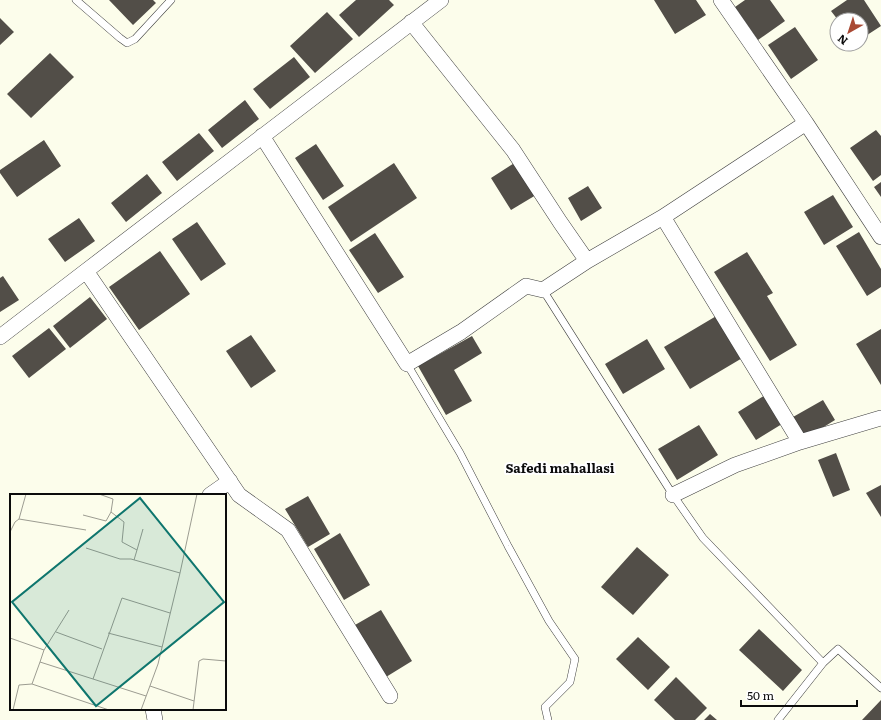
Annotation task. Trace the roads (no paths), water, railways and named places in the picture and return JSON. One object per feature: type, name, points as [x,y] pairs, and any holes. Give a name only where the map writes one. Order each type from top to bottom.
[{"type":"street","points":[[0,337],[441,0]]},
{"type":"street","points":[[721,0],[806,123],[881,237]]},
{"type":"street","points":[[411,22],[513,150],[560,222],[588,261]]},
{"type":"street","points":[[262,136],[407,364],[461,332],[526,286],[543,290],[588,261],[663,217],[806,123]]},
{"type":"street","points":[[663,217],[800,442]]},
{"type":"street","points":[[86,271],[239,495],[288,530],[390,696]]},
{"type":"street","points":[[673,495],[735,465],[800,442],[881,418]]},
{"type":"street","points":[[211,494],[230,481]]},
{"type":"street","points":[[153,710],[155,720]]},
{"type":"lane","points":[[76,0],[120,38],[128,43],[135,39],[172,0]]},
{"type":"lane","points":[[543,290],[673,495],[703,538],[823,663]]},
{"type":"lane","points":[[407,364],[460,453],[549,621],[575,659],[570,682],[545,707],[548,720]]},
{"type":"lane","points":[[778,720],[823,663],[838,649],[881,688]]},
{"type":"district","name":"Safedi mahallasi","points":[[560,467]]}]
